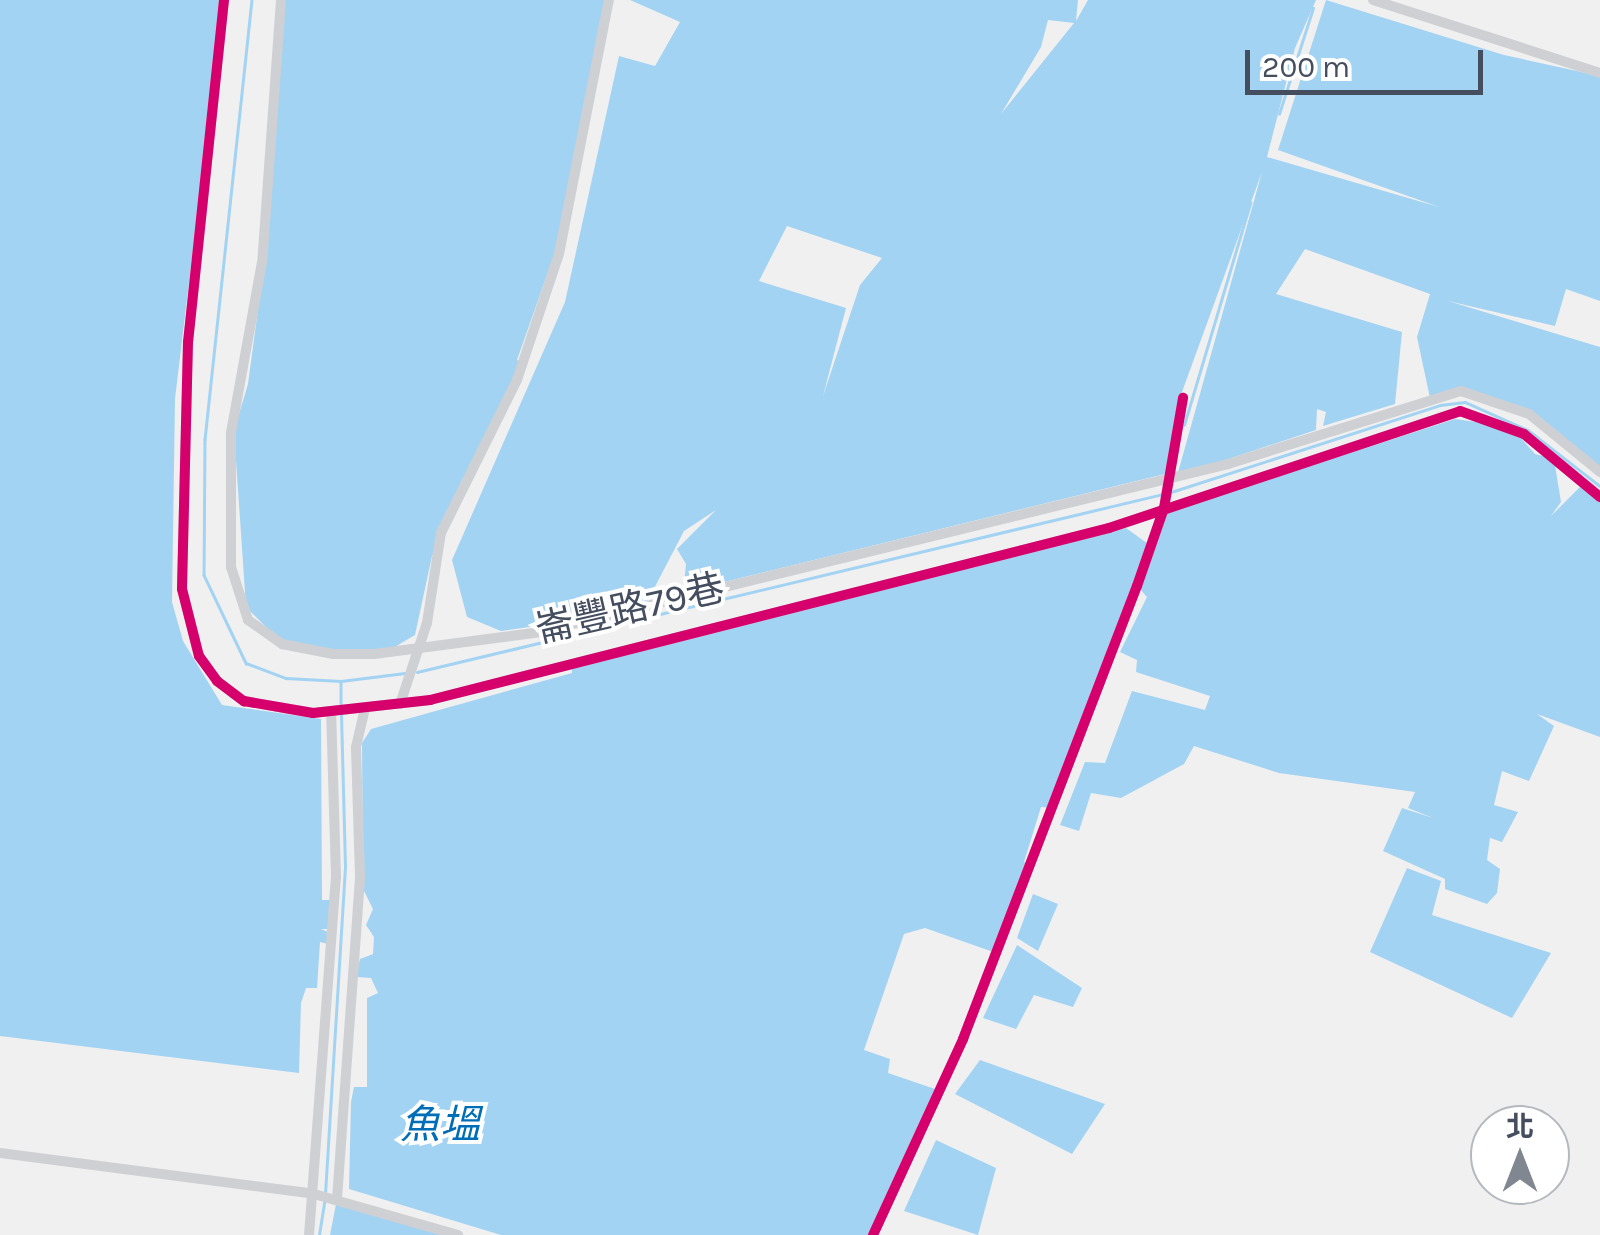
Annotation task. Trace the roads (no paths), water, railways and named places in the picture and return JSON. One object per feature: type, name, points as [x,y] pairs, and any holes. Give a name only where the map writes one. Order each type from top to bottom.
[{"type":"street","points":[[224,0],[188,342],[182,589],[199,656],[218,681],[244,700],[278,712],[332,712],[400,704],[1034,548],[1460,411],[1524,434],[1600,496]]},
{"type":"street","name":"崙豐路79巷","points":[[281,0],[262,262],[231,434],[231,567],[248,620],[282,644],[333,654],[540,632],[1168,478],[1461,391],[1530,414],[1600,472]]},
{"type":"street","points":[[400,704],[418,646],[441,534],[517,380],[559,254],[610,0]]},
{"type":"street","points":[[1373,0],[1600,74]]},
{"type":"street","points":[[873,1235],[963,1038],[1164,508],[1183,398]]},
{"type":"street","points":[[336,1200],[360,876],[356,747],[365,708]]},
{"type":"street","points":[[309,1235],[336,876],[332,712]]},
{"type":"street","points":[[0,1152],[314,1194],[458,1235]]},
{"type":"water","points":[[0,0],[223,0],[175,399],[172,602],[183,641],[222,705],[321,719],[322,900],[330,900],[329,929],[321,929],[328,932],[328,944],[320,942],[317,988],[306,988],[301,1003],[299,1073],[0,1036]]},
{"type":"water","points":[[285,0],[610,0],[567,218],[517,360],[526,364],[432,556],[415,635],[388,651],[320,654],[281,642],[246,607],[234,431],[248,384],[261,287]]},
{"type":"water","points":[[630,0],[1078,0],[1076,21],[1088,0],[1316,0],[1295,48],[1267,157],[1439,207],[1278,150],[1326,0],[1504,55],[1600,76],[1600,301],[1566,289],[1555,326],[1448,301],[1600,347],[1600,472],[1529,414],[1466,393],[1430,398],[1417,337],[1430,294],[1305,249],[1276,294],[1402,332],[1395,404],[1323,426],[1326,412],[1317,409],[1316,430],[1177,476],[1262,172],[1182,392],[1169,473],[683,592],[686,564],[677,549],[716,510],[684,531],[648,600],[614,615],[501,631],[467,617],[452,560],[565,302],[619,56],[655,66],[680,22]],"holes":[[[1048,20],[1074,23],[1001,114],[1041,47]],[[787,226],[882,258],[860,285],[823,396],[846,308],[759,281]]]},
{"type":"water","name":"魚塭","points":[[1455,419],[1511,427],[1535,454],[1554,459],[1561,502],[1551,516],[1584,483],[1600,496],[1600,737],[1537,714],[1554,726],[1529,781],[1502,771],[1494,805],[1518,812],[1502,842],[1490,838],[1487,860],[1500,869],[1497,893],[1487,904],[1445,889],[1445,879],[1383,851],[1402,808],[1433,818],[1408,808],[1415,792],[1279,773],[1194,746],[1184,764],[1121,798],[1091,793],[1079,831],[1060,825],[1085,762],[1105,763],[1132,691],[1205,710],[1210,696],[1136,672],[1137,660],[1120,652],[1147,597],[1137,586],[1053,808],[1041,807],[1024,862],[1030,865],[999,954],[925,928],[904,934],[864,1050],[890,1059],[888,1073],[941,1091],[876,1235],[501,1235],[349,1189],[351,1102],[354,1087],[367,1087],[367,998],[378,993],[371,978],[356,977],[360,959],[373,954],[374,937],[366,925],[373,909],[363,889],[362,743],[371,729],[572,673],[572,667],[1126,528],[1151,546],[1162,514]]},
{"type":"water","points":[[1407,868],[1441,881],[1432,915],[1551,953],[1512,1018],[1370,952]]},
{"type":"water","points":[[1033,894],[1058,904],[1038,951],[1017,938]]},
{"type":"water","points":[[1017,945],[1082,988],[1073,1007],[1034,995],[1016,1029],[983,1018]]},
{"type":"water","points":[[980,1060],[1105,1104],[1072,1154],[955,1094]]},
{"type":"water","points":[[936,1140],[996,1168],[978,1235],[904,1211]]},
{"type":"water","points":[[337,1199],[451,1235],[330,1235]]},
{"type":"waterway","points":[[252,0],[205,439],[204,575],[246,663],[286,678],[341,681],[404,673]]},
{"type":"waterway","points":[[1279,114],[1313,8]]},
{"type":"waterway","points":[[1184,425],[1250,203]]},
{"type":"waterway","points":[[1171,492],[1440,405],[1465,402],[1528,430],[1600,486]]},
{"type":"waterway","points":[[417,672],[1163,494]]},
{"type":"waterway","points":[[341,683],[341,705]]},
{"type":"waterway","points":[[325,1194],[345,867],[341,713]]},
{"type":"waterway","points":[[319,1235],[324,1202]]}]
